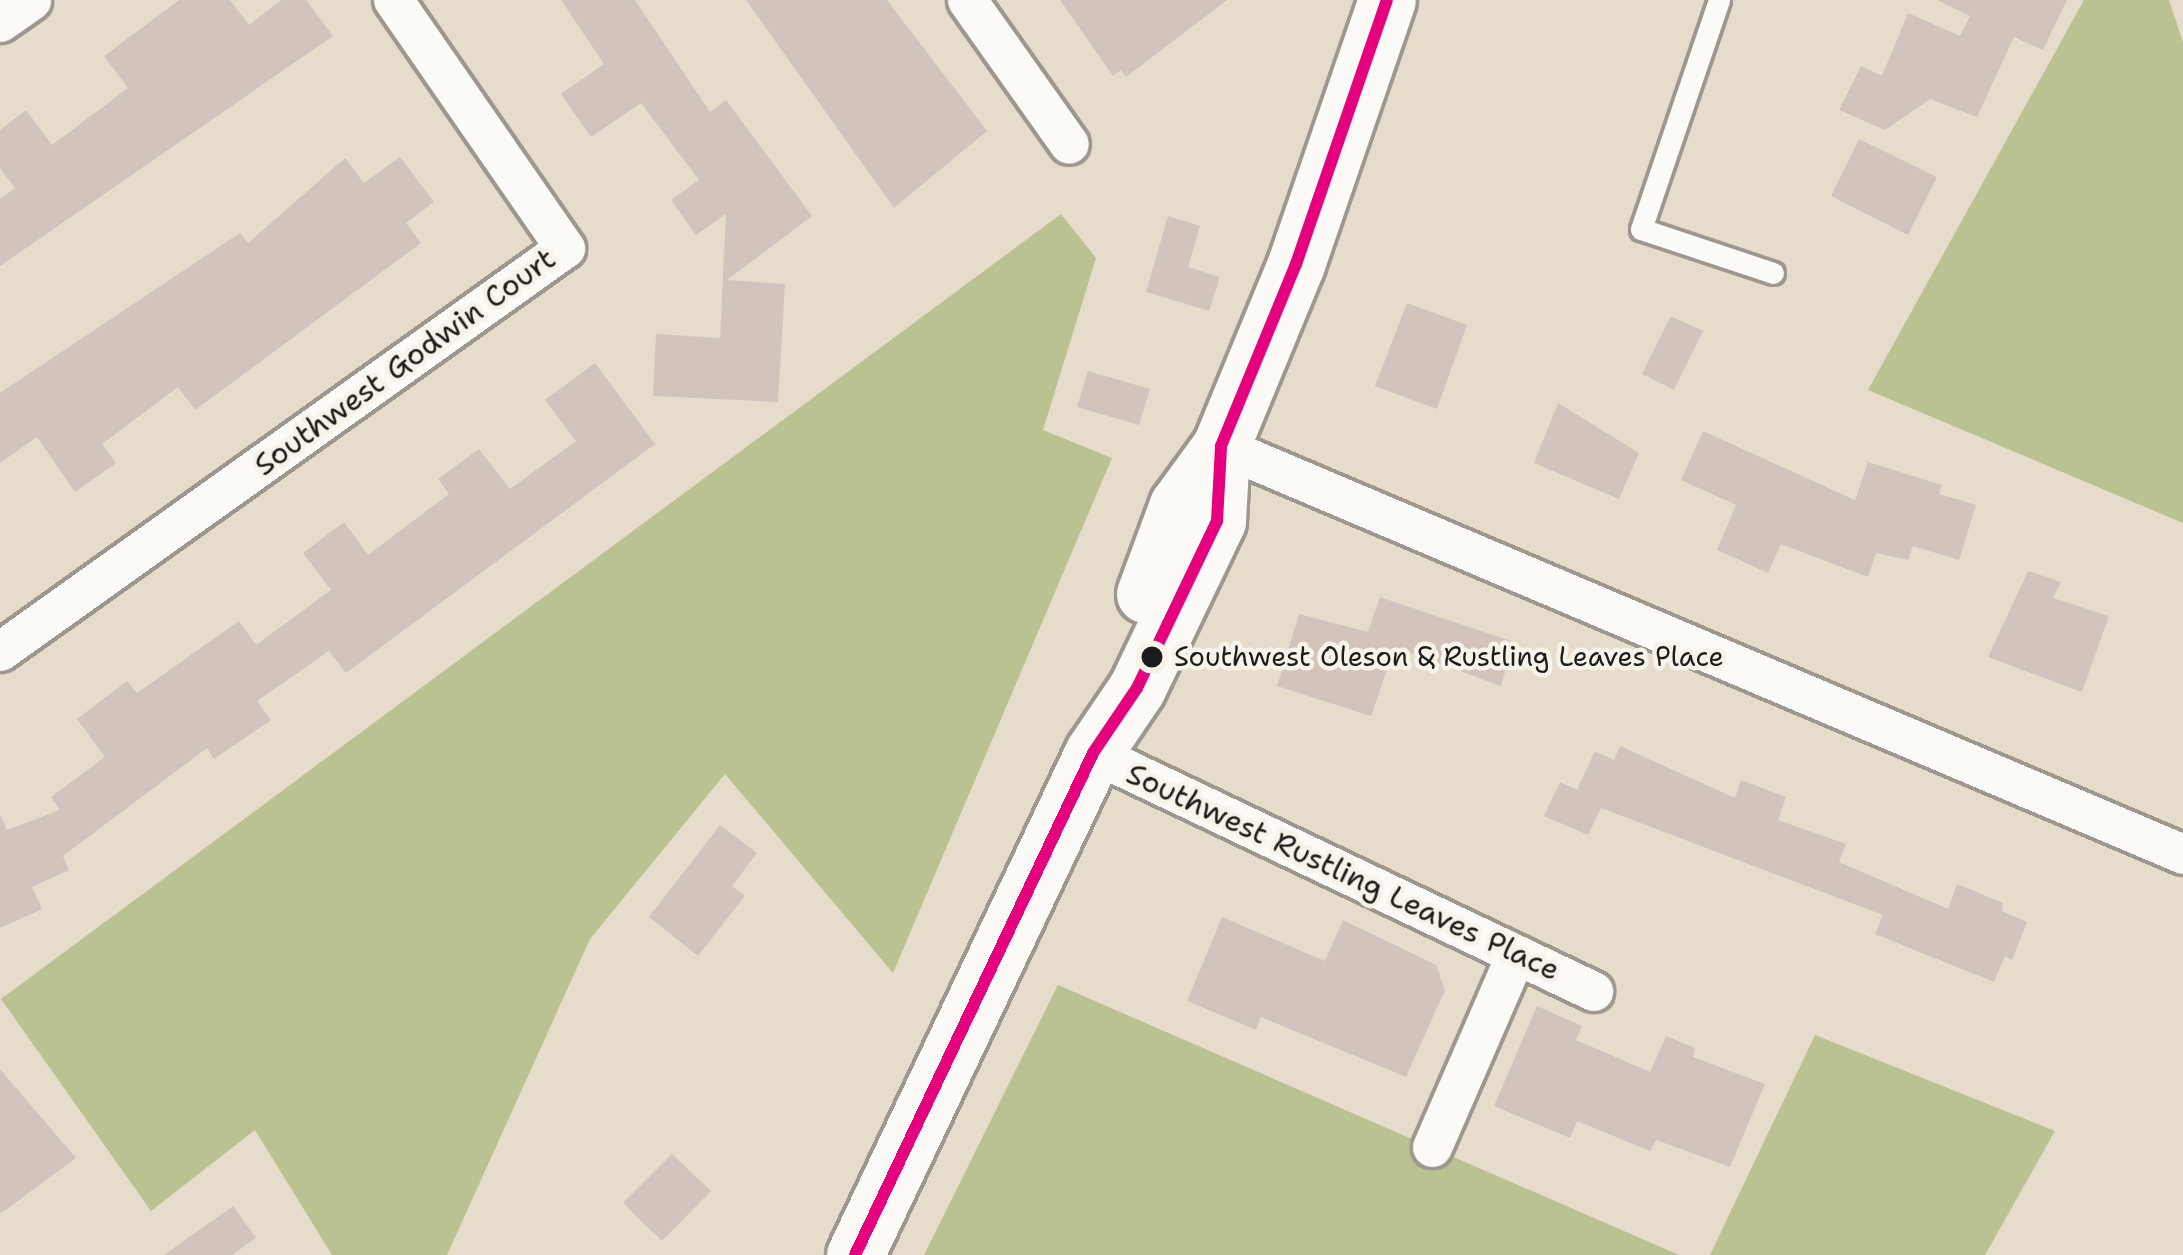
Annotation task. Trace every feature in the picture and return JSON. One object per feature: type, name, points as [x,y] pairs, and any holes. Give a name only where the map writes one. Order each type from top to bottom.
[{"type":"main road","points":[[855,1255],[1093,753],[1137,688],[1216,520],[1221,446],[1296,264],[1387,0]]},
{"type":"street","points":[[0,22],[31,0]]},
{"type":"street","name":"Southwest Godwin Court","points":[[0,651],[565,248],[393,0]]},
{"type":"street","points":[[967,0],[1069,144]]},
{"type":"street","points":[[1221,446],[2183,854]]},
{"type":"street","name":"Southwest Rustling Leaves Place","points":[[1093,753],[1593,991]]},
{"type":"street","points":[[1432,1147],[1516,954]]},
{"type":"lane","points":[[1719,0],[1641,229],[1773,273]]},
{"type":"green space","points":[[2084,0],[2169,0],[2183,42],[2183,523],[1868,390]]},
{"type":"green space","points":[[1061,214],[1096,258],[1043,430],[1112,458],[893,973],[725,774],[590,939],[447,1255],[332,1255],[255,1130],[151,1211],[1,999]]},
{"type":"green space","points":[[1058,985],[1679,1255],[924,1255]]},
{"type":"green space","points":[[1815,1035],[2055,1131],[1985,1255],[1710,1255]]},
{"type":"building","points":[[179,0],[230,0],[249,25],[281,0],[306,0],[333,36],[0,266],[0,199],[15,188],[0,168],[0,130],[26,110],[52,145],[128,88],[104,56]]},
{"type":"building","points":[[561,0],[635,0],[710,112],[726,100],[812,216],[727,280],[785,284],[778,402],[653,396],[656,334],[720,338],[726,214],[696,235],[671,200],[699,180],[641,103],[591,137],[561,94],[604,64]]},
{"type":"building","points":[[746,0],[887,0],[987,131],[894,208]]},
{"type":"building","points":[[1060,0],[1227,0],[1126,77],[1121,70],[1113,76]]},
{"type":"building","points":[[1937,0],[2067,0],[2043,50],[2014,37],[1977,117],[1930,99],[1885,130],[1839,110],[1861,66],[1882,76],[1908,13],[1960,36],[1970,16]]},
{"type":"building","points":[[1859,139],[1937,177],[1908,235],[1831,196]]},
{"type":"building","points":[[400,157],[434,202],[406,223],[421,243],[195,410],[178,387],[102,444],[116,463],[75,492],[37,437],[0,463],[0,393],[240,233],[248,243],[345,158],[364,183]]},
{"type":"building","points":[[1168,216],[1200,226],[1188,267],[1220,277],[1209,311],[1146,292]]},
{"type":"building","points":[[1407,303],[1467,325],[1437,409],[1375,386]]},
{"type":"building","points":[[1671,316],[1703,331],[1674,390],[1642,374]]},
{"type":"building","points":[[595,363],[655,444],[346,673],[329,651],[257,701],[271,720],[214,759],[207,748],[63,856],[69,870],[32,887],[42,909],[0,928],[0,814],[7,830],[60,810],[51,797],[105,757],[77,719],[127,681],[137,693],[239,621],[256,645],[331,590],[303,553],[344,522],[368,555],[449,494],[438,479],[479,449],[510,489],[576,441],[545,400]]},
{"type":"building","points":[[1088,371],[1150,389],[1139,425],[1077,407]]},
{"type":"building","points":[[1558,403],[1639,453],[1619,499],[1534,463]]},
{"type":"building","points":[[1703,431],[1855,500],[1868,462],[1942,485],[1939,494],[1976,505],[1959,560],[1913,546],[1908,560],[1876,553],[1868,577],[1781,544],[1768,573],[1717,550],[1736,505],[1681,480]]},
{"type":"building","points":[[2028,571],[2061,582],[2053,598],[2109,616],[2082,692],[1988,657]]},
{"type":"building","points":[[1380,597],[1514,642],[1501,686],[1395,647],[1371,716],[1277,686],[1299,614],[1368,632]]},
{"type":"building","points":[[1620,746],[1735,798],[1741,780],[1786,797],[1778,820],[1846,844],[1839,862],[1948,909],[1957,884],[2003,903],[2002,911],[2027,922],[2012,960],[2005,956],[1994,982],[1875,934],[1883,915],[1601,808],[1588,835],[1544,816],[1560,782],[1577,790],[1595,751],[1614,760]]},
{"type":"building","points":[[720,825],[757,853],[732,886],[745,896],[698,956],[649,917]]},
{"type":"building","points":[[1222,917],[1325,961],[1343,920],[1436,965],[1445,990],[1406,1077],[1261,1017],[1256,1030],[1187,1001]]},
{"type":"building","points":[[1537,1006],[1582,1026],[1576,1040],[1650,1072],[1666,1036],[1695,1048],[1693,1057],[1765,1084],[1730,1167],[1656,1140],[1650,1151],[1577,1121],[1570,1138],[1494,1106]]},
{"type":"building","points":[[0,1069],[76,1158],[0,1214]]},
{"type":"building","points":[[672,1154],[711,1191],[662,1241],[623,1203]]},
{"type":"building","points":[[233,1206],[256,1238],[232,1255],[164,1255]]},
{"type":"transit line","points":[[855,1255],[1093,753],[1137,688],[1217,521],[1221,446],[1296,264],[1387,0]]},
{"type":"place","name":"Southwest Oleson & Rustling Leaves Place","points":[[1152,657]]}]
